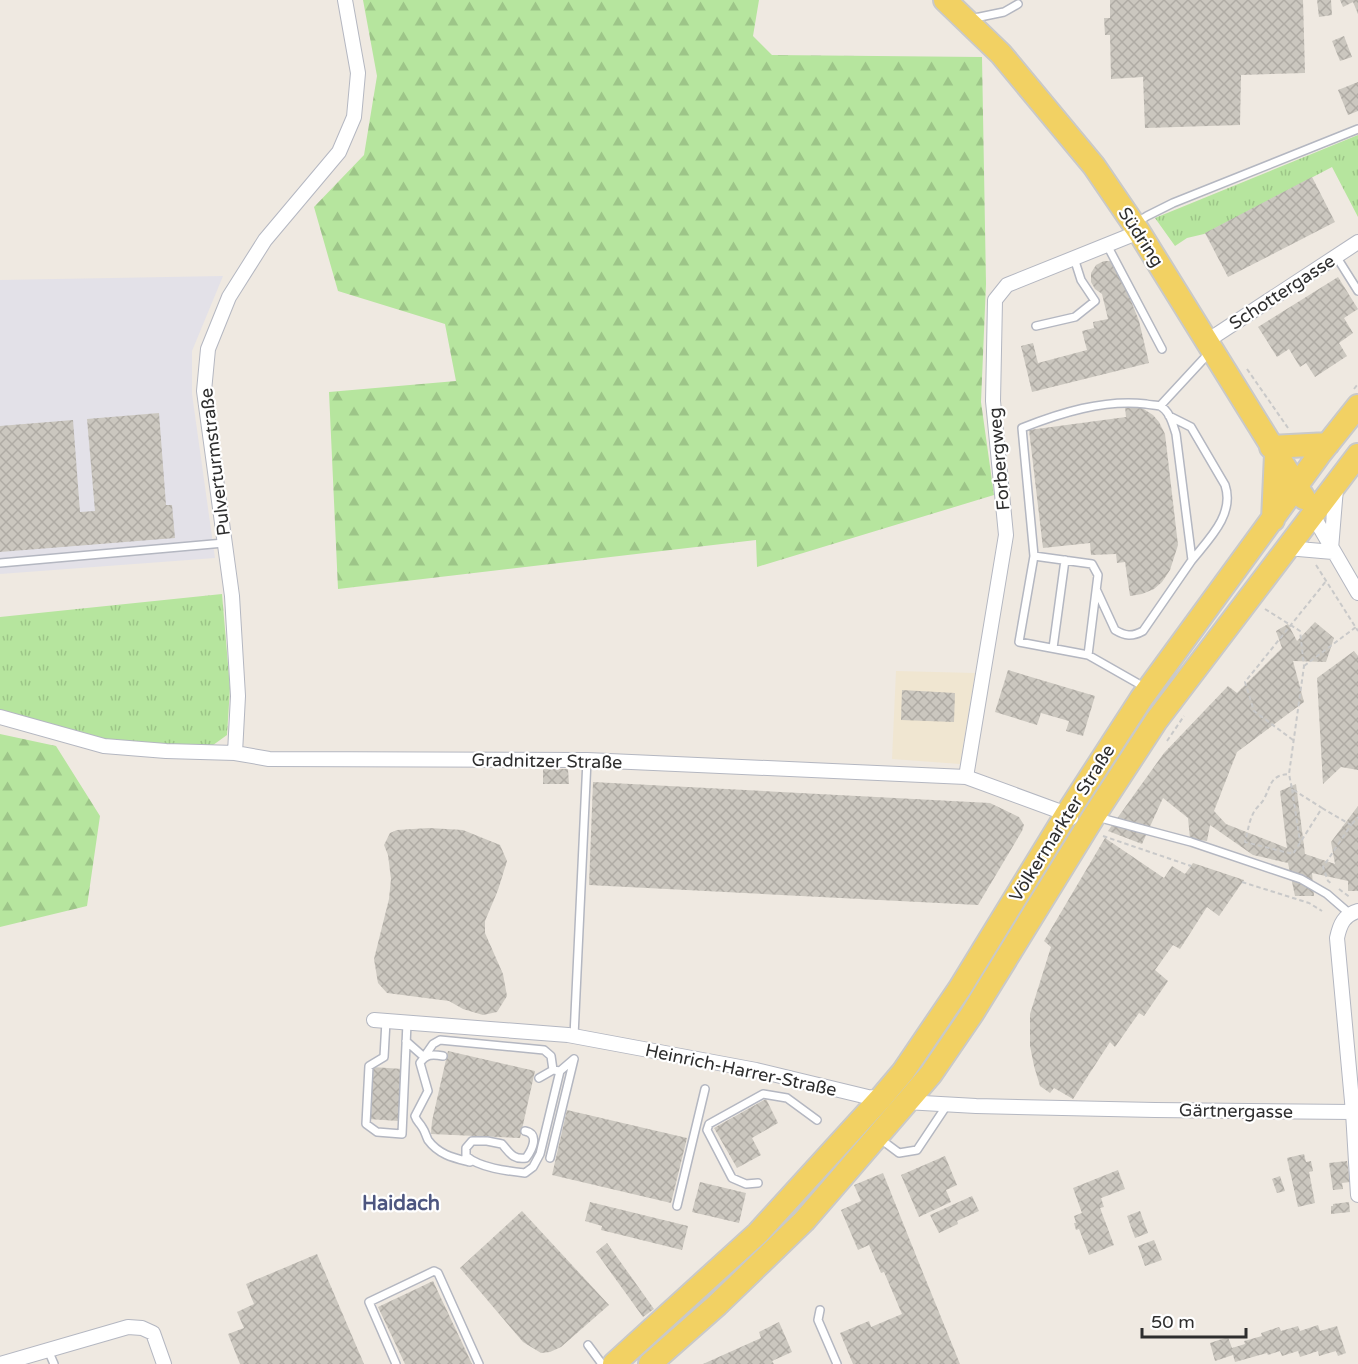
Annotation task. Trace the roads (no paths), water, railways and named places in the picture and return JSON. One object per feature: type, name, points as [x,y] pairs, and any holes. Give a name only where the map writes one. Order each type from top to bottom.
[{"type":"main road","name":"Südring","points":[[945,0],[1028,84],[1094,166],[1137,229],[1304,498]]},
{"type":"main road","name":"Völkermarkter Straße","points":[[614,1364],[758,1233],[881,1098],[924,1043],[1066,815],[1149,689],[1358,406]]},
{"type":"main road","points":[[1273,520],[1273,451],[1328,444]]},
{"type":"main road","name":"Völkermarkter Straße","points":[[650,1364],[717,1305],[804,1221],[932,1074],[1093,827],[1156,721],[1358,455]]},
{"type":"main road","points":[[1273,520],[1304,498],[1336,482]]},
{"type":"main road","points":[[758,1233],[773,1252]]},
{"type":"main road","points":[[700,1287],[717,1305]]},
{"type":"street","name":"Pulverturmstraße","points":[[235,753],[238,696],[232,596],[204,391],[208,349],[229,297],[266,240],[339,152],[354,117],[358,74],[345,0]]},
{"type":"street","name":"Forbergweg","points":[[966,777],[1006,535],[993,401],[995,300],[1007,285],[1107,245],[1137,229]]},
{"type":"street","name":"Schottergasse","points":[[1209,346],[1358,242]]},
{"type":"street","points":[[1332,550],[1336,482]]},
{"type":"street","points":[[1304,498],[1358,593]]},
{"type":"street","points":[[1287,548],[1332,550]]},
{"type":"street","name":"Gradnitzer Straße","points":[[0,717],[104,746],[235,753],[269,759],[587,760],[966,777],[1056,810],[1093,827]]},
{"type":"street","points":[[1355,912],[1340,924],[1337,938],[1358,1195]]},
{"type":"street","name":"Heinrich-Harrer-Straße","points":[[380,1021],[574,1036],[756,1070],[868,1097],[908,1102]]},
{"type":"street","name":"Gärtnergasse","points":[[908,1102],[1155,1110],[1353,1112]]},
{"type":"street","points":[[0,1364],[128,1327],[142,1328],[153,1333],[164,1364]]},
{"type":"lane","points":[[966,19],[1004,12],[1018,3]]},
{"type":"lane","points":[[1137,229],[1147,216],[1173,203],[1358,129]]},
{"type":"lane","points":[[1107,245],[1162,349]]},
{"type":"lane","points":[[1336,256],[1358,291]]},
{"type":"lane","points":[[1036,326],[1075,317],[1095,301],[1081,280],[1074,258]]},
{"type":"lane","points":[[1160,406],[1209,346]]},
{"type":"lane","points":[[1097,591],[1115,630],[1122,634],[1136,634],[1143,631],[1221,522],[1229,496],[1226,486],[1191,428],[1169,416],[1160,406],[1131,403],[1093,407],[1051,416],[1022,428],[1034,555],[1019,642],[1088,655],[1149,689]]},
{"type":"lane","points":[[1169,416],[1176,434],[1192,560]]},
{"type":"lane","points":[[0,563],[224,543]]},
{"type":"lane","points":[[1034,555],[1092,564],[1098,575],[1088,655]]},
{"type":"lane","points":[[1053,648],[1065,560]]},
{"type":"lane","points":[[574,1036],[587,760]]},
{"type":"lane","points":[[1093,827],[1191,842],[1301,879],[1355,912]]},
{"type":"lane","points":[[380,1021],[384,1057],[369,1066],[366,1124],[377,1132],[402,1134],[407,1023]]},
{"type":"lane","points":[[440,1040],[544,1050],[551,1056],[557,1071],[540,1154],[534,1167],[525,1173],[450,1157],[438,1151],[417,1122],[415,1116],[428,1091],[420,1063],[433,1044],[440,1040]]},
{"type":"lane","points":[[406,1041],[424,1057]]},
{"type":"lane","points":[[424,1057],[433,1054],[443,1056]]},
{"type":"lane","points":[[539,1078],[557,1071],[574,1059],[550,1158]]},
{"type":"lane","points":[[677,1206],[705,1089]]},
{"type":"lane","points":[[758,1183],[746,1184],[732,1178],[707,1130],[709,1124],[763,1094],[787,1098],[817,1120]]},
{"type":"lane","points":[[878,1137],[899,1153],[917,1150],[947,1104]]},
{"type":"lane","points":[[473,1162],[466,1156],[466,1148],[472,1141],[502,1144],[512,1157],[526,1158],[532,1151],[534,1142],[533,1135],[525,1131]]},
{"type":"lane","points":[[494,1167],[504,1165],[508,1159],[508,1152]]},
{"type":"lane","points":[[396,1364],[369,1302],[434,1271],[438,1273],[479,1364]]},
{"type":"lane","points":[[820,1310],[818,1320],[837,1364]]},
{"type":"lane","points":[[588,1345],[602,1364]]},
{"type":"lane","points":[[48,1350],[54,1364]]},
{"type":"district","name":"Haidach","points":[[401,1204]]}]
